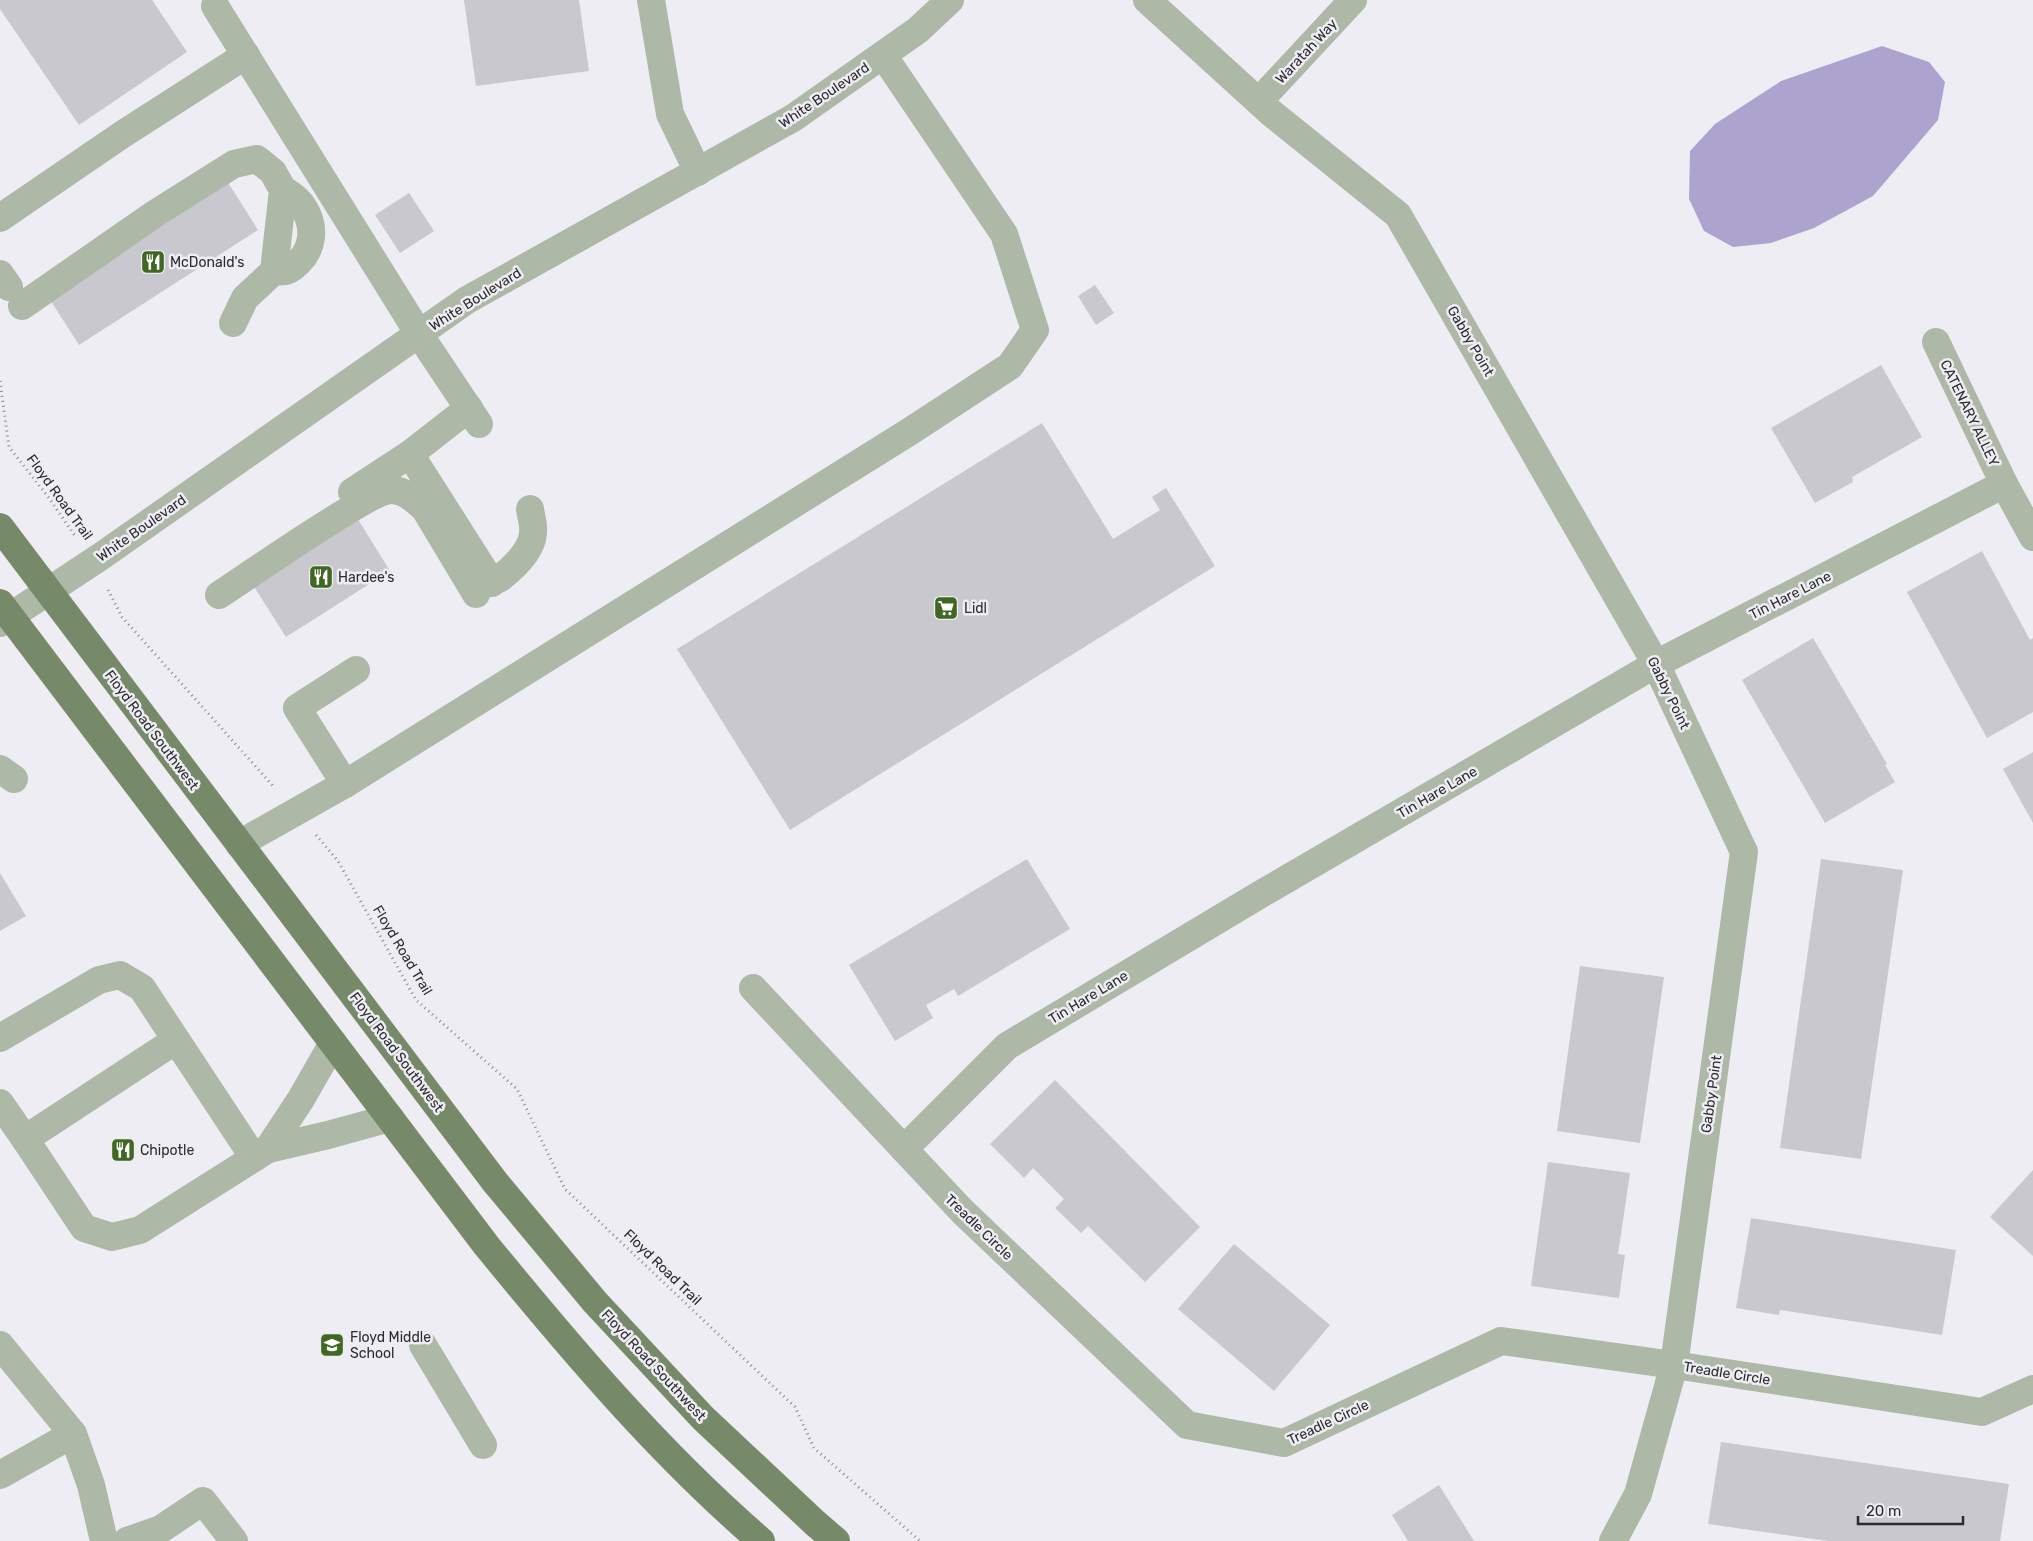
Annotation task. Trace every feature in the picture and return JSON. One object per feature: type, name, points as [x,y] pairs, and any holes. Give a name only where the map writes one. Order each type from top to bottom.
[{"type":"main road","name":"Floyd Road Southwest","points":[[0,527],[495,1182],[595,1302],[703,1418],[814,1523],[836,1541]]},
{"type":"main road","points":[[3,614],[486,1245],[554,1328],[658,1441],[730,1514],[761,1541]]},
{"type":"street","points":[[650,0],[670,114],[698,172]]},
{"type":"street","name":"White Boulevard","points":[[3,614],[47,591],[92,562],[467,300],[793,118],[918,30],[950,0]]},
{"type":"street","name":"Gabby Point","points":[[1147,0],[1259,102],[1398,216],[1656,664],[1744,852],[1674,1365],[1638,1494],[1613,1541]]},
{"type":"street","name":"Waratah Way","points":[[1259,102],[1352,0]]},
{"type":"street","points":[[216,6],[419,334],[474,416],[410,454],[215,590],[382,492],[392,490],[414,498],[426,509],[489,585]]},
{"type":"street","points":[[0,218],[123,134],[246,55]]},
{"type":"street","points":[[239,844],[297,813],[345,784],[909,432],[1010,366],[1035,330],[1004,234],[883,55]]},
{"type":"street","points":[[10,289],[156,213],[234,164],[257,159],[273,172],[283,190],[292,194],[303,204],[312,226],[310,247],[300,261],[287,271],[274,271],[246,298],[233,323]]},
{"type":"street","name":"CATENARY ALLEY","points":[[1936,342],[2004,484],[2033,537]]},
{"type":"street","points":[[410,454],[489,585]]},
{"type":"street","name":"Tin Hare Lane","points":[[904,1150],[1007,1046],[1269,889],[1656,664],[2004,484]]},
{"type":"street","points":[[489,585],[514,568],[526,552],[533,534],[530,509]]},
{"type":"street","points":[[345,784],[297,708],[356,670]]},
{"type":"street","points":[[0,1038],[99,980],[120,975],[142,988],[176,1040],[261,1154]]},
{"type":"street","name":"Treadle Circle","points":[[753,988],[962,1211],[1187,1425],[1284,1443],[1501,1341],[1674,1365],[1982,1412],[2033,1389]]},
{"type":"street","points":[[24,1139],[176,1040]]},
{"type":"street","points":[[261,1154],[301,1099],[333,1043]]},
{"type":"street","points":[[0,1103],[84,1228],[112,1237],[140,1230],[261,1154],[390,1118]]},
{"type":"street","points":[[0,1345],[73,1434],[91,1485],[104,1541]]},
{"type":"street","points":[[422,1346],[483,1445]]},
{"type":"street","points":[[0,1475],[73,1434]]},
{"type":"street","points":[[127,1541],[161,1529],[203,1501],[234,1541]]},
{"type":"path","name":"Floyd Road Trail","points":[[0,381],[9,447],[50,498],[92,562],[122,617],[338,861],[416,1000],[517,1089],[565,1189],[796,1407],[814,1448],[920,1541]]},
{"type":"shaded area","points":[[1882,46],[1929,62],[1945,82],[1938,120],[1873,196],[1814,228],[1771,243],[1733,247],[1704,231],[1689,199],[1690,151],[1715,124],[1781,81]]},
{"type":"building","points":[[0,0],[152,0],[187,52],[79,125],[0,9]]},
{"type":"building","points":[[464,0],[579,0],[589,71],[476,86]]},
{"type":"building","name":"McDonald's","points":[[227,181],[258,230],[79,345],[47,295]]},
{"type":"building","points":[[409,193],[434,231],[400,253],[375,215]]},
{"type":"building","points":[[1095,285],[1114,313],[1096,325],[1078,296]]},
{"type":"building","points":[[1881,365],[1922,437],[1852,477],[1853,482],[1815,503],[1771,428]]},
{"type":"building","name":"Lidl","points":[[1042,423],[1113,539],[1160,510],[1152,497],[1166,488],[1215,566],[790,830],[677,649]]},
{"type":"building","name":"Hardee's","points":[[356,516],[390,571],[286,637],[251,582]]},
{"type":"building","points":[[1982,551],[2030,640],[2033,638],[2033,712],[1987,738],[1907,592]]},
{"type":"building","points":[[1813,638],[1887,764],[1885,765],[1895,782],[1825,823],[1742,680]]},
{"type":"building","points":[[2033,752],[2033,823],[2003,769]]},
{"type":"building","points":[[1027,859],[1070,929],[958,996],[954,989],[926,1005],[933,1018],[895,1041],[849,965]]},
{"type":"building","points":[[1821,859],[1903,870],[1861,1159],[1780,1148]]},
{"type":"building","points":[[0,873],[26,916],[0,931]]},
{"type":"building","points":[[1580,966],[1664,977],[1640,1143],[1557,1131]]},
{"type":"building","points":[[1055,1080],[1200,1227],[1145,1282],[1088,1226],[1081,1233],[1055,1208],[1064,1199],[1033,1168],[1024,1178],[990,1144]]},
{"type":"building","points":[[1548,1162],[1630,1173],[1618,1254],[1625,1255],[1619,1298],[1531,1286]]},
{"type":"building","points":[[2033,1170],[2033,1256],[1990,1217]]},
{"type":"building","points":[[1751,1218],[1956,1250],[1942,1335],[1780,1310],[1779,1315],[1736,1308]]},
{"type":"building","points":[[1234,1244],[1330,1325],[1274,1391],[1178,1309]]},
{"type":"building","points":[[1721,1442],[2009,1484],[2000,1541],[1828,1541],[1708,1524]]},
{"type":"building","points":[[1439,1485],[1474,1541],[1408,1541],[1392,1515]]},
{"type":"place","name":"McDonald's","points":[[153,262]]},
{"type":"place","name":"Hardee's","points":[[321,577]]},
{"type":"place","name":"Lidl","points":[[946,608]]},
{"type":"place","name":"Chipotle","points":[[123,1150]]},
{"type":"place","name":"Floyd Middle School","points":[[332,1345]]}]
